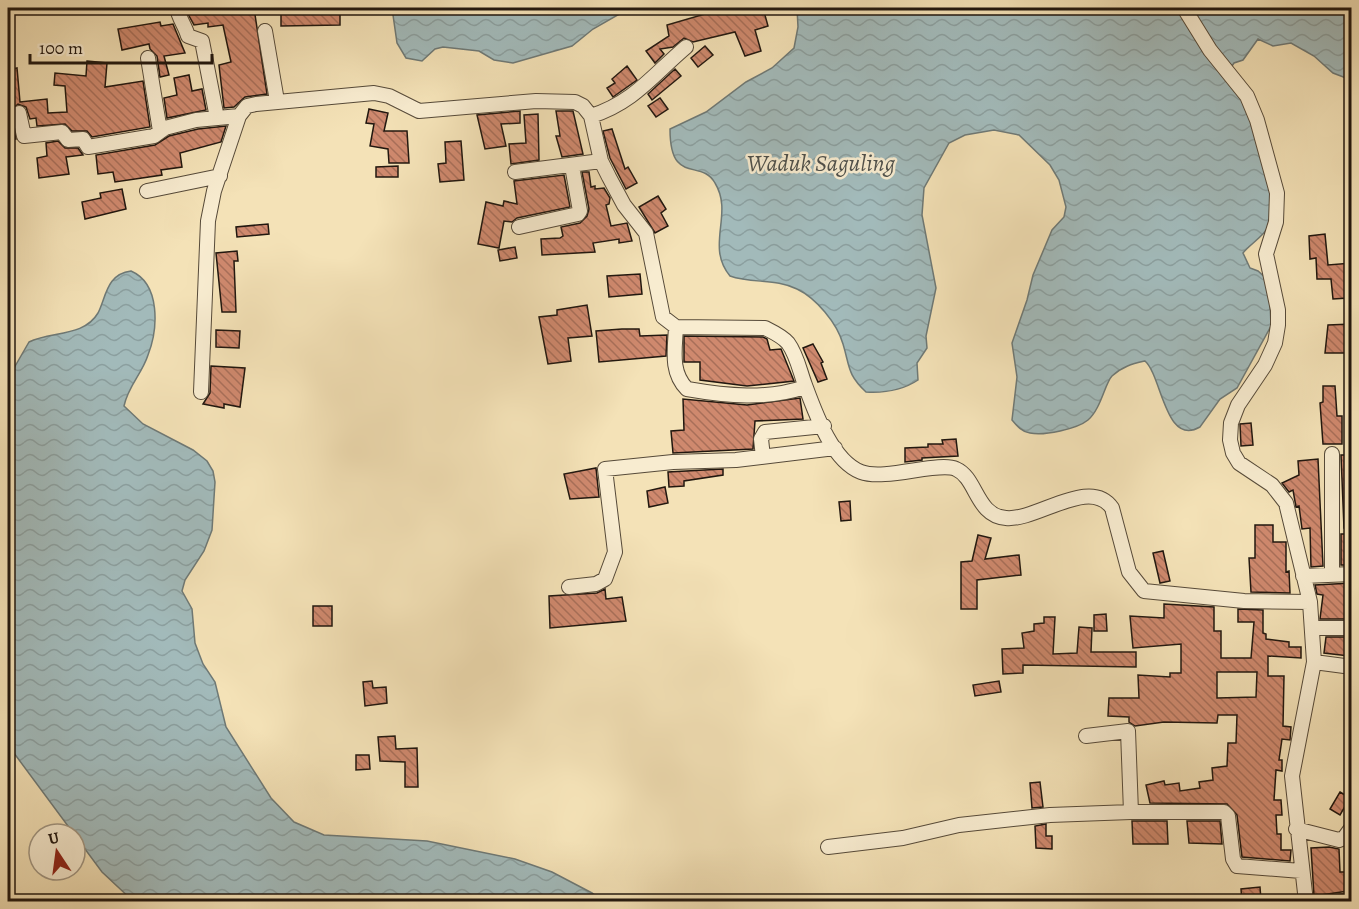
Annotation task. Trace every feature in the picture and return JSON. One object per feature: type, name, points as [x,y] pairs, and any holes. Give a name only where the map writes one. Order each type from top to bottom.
[{"type":"street","points":[[177,8],[179,20],[185,25],[188,36],[202,41],[217,118]]},
{"type":"street","points":[[1184,8],[1210,50],[1247,96],[1257,120],[1277,193],[1276,222],[1266,254],[1278,318],[1275,343],[1265,365],[1244,394],[1231,423],[1231,448],[1239,463],[1272,485],[1286,503],[1311,602],[1314,662],[1292,776],[1296,829],[1306,902]]},
{"type":"street","points":[[265,32],[277,100]]},
{"type":"street","points":[[591,116],[613,109],[629,98],[686,47]]},
{"type":"street","points":[[148,58],[160,131]]},
{"type":"street","points":[[201,392],[208,221],[214,191],[239,116],[247,106],[277,100],[374,93],[388,96],[419,111],[536,101],[575,102],[591,116],[601,161],[624,205],[644,230],[663,317],[676,327],[765,328],[787,343],[795,354],[806,387],[824,426],[835,448],[845,461],[862,472],[874,474],[951,467],[958,469],[984,506],[998,517],[1021,517],[1079,498],[1099,497],[1107,501],[1112,508],[1129,572],[1144,591],[1244,601],[1311,602]]},
{"type":"street","points":[[19,113],[24,136],[62,132],[68,140],[83,139],[88,147],[154,136],[165,128],[186,123],[239,116]]},
{"type":"street","points":[[515,172],[601,161]]},
{"type":"street","points":[[519,227],[578,214],[580,211],[572,166]]},
{"type":"street","points":[[147,191],[220,176]]},
{"type":"street","points":[[676,327],[675,369],[680,382],[687,389],[765,396],[782,395],[806,387]]},
{"type":"street","points":[[763,457],[761,439],[765,432],[824,426]]},
{"type":"street","points":[[569,587],[605,579],[611,566],[615,552],[606,469],[763,457],[835,448]]},
{"type":"street","points":[[1332,454],[1332,575]]},
{"type":"street","points":[[1303,576],[1352,574]]},
{"type":"street","points":[[1314,628],[1352,628]]},
{"type":"street","points":[[1314,662],[1352,667]]},
{"type":"street","points":[[1086,736],[1128,731],[1131,812]]},
{"type":"street","points":[[828,847],[903,838],[959,825],[1050,815],[1224,812],[1228,816],[1233,859],[1237,866],[1301,871]]},
{"type":"street","points":[[1296,829],[1339,840],[1344,838],[1352,827]]},
{"type":"street","points":[[1334,902],[1352,900]]},
{"type":"water","points":[[392,8],[630,8],[593,29],[572,46],[513,63],[494,60],[479,51],[443,47],[435,49],[422,61],[406,58],[397,43]]},
{"type":"water","name":"Waduk Saguling","points":[[797,8],[1351,8],[1351,80],[1333,73],[1314,56],[1291,43],[1273,46],[1258,39],[1243,60],[1234,63],[1230,69],[1261,147],[1272,189],[1272,209],[1268,227],[1243,253],[1250,268],[1258,271],[1269,281],[1271,326],[1237,388],[1220,399],[1200,427],[1188,431],[1179,427],[1172,419],[1151,369],[1145,361],[1128,366],[1112,376],[1096,409],[1083,423],[1060,431],[1036,434],[1025,431],[1012,420],[1017,377],[1012,343],[1033,275],[1052,230],[1064,217],[1066,207],[1059,180],[1050,165],[1019,135],[994,130],[965,135],[949,143],[924,188],[922,215],[936,288],[926,336],[927,348],[917,363],[918,380],[906,386],[893,390],[866,392],[852,375],[836,328],[811,298],[789,286],[730,276],[723,265],[720,253],[722,206],[720,195],[709,176],[681,165],[675,158],[671,147],[670,129],[706,112],[746,82],[772,68],[794,48],[798,27]]},
{"type":"water","points":[[131,271],[141,277],[148,286],[152,296],[155,320],[148,355],[124,406],[143,424],[193,450],[207,461],[213,471],[215,482],[212,530],[204,551],[185,580],[182,591],[192,609],[195,643],[203,664],[215,682],[226,727],[271,798],[294,822],[324,835],[427,841],[515,859],[552,872],[592,893],[602,901],[133,901],[102,872],[87,852],[87,822],[65,822],[8,745],[8,371],[14,368],[29,342],[76,330],[92,321],[98,313],[108,288],[116,277]]},
{"type":"building","points":[[222,8],[223,11],[254,8],[267,94],[245,97],[234,107],[224,108],[219,65],[231,62],[223,25],[208,27],[208,23],[194,25],[187,12]]},
{"type":"building","points":[[281,8],[340,8],[340,25],[281,26]]},
{"type":"building","points":[[704,8],[763,8],[768,26],[755,30],[761,51],[745,56],[735,32],[693,42],[684,38],[673,47],[660,49],[664,54],[655,63],[646,51],[669,36],[667,25],[705,14]]},
{"type":"building","points":[[160,22],[161,26],[173,24],[185,53],[164,56],[169,75],[160,77],[157,56],[150,49],[149,44],[122,50],[118,29]]},
{"type":"building","points":[[705,46],[713,55],[698,67],[691,58]]},
{"type":"building","points":[[87,61],[107,63],[105,87],[143,81],[150,127],[92,137],[87,131],[72,131],[65,124],[37,126],[36,118],[30,119],[26,107],[18,104],[10,111],[16,139],[8,141],[8,70],[17,68],[20,102],[47,99],[48,113],[67,112],[65,86],[54,85],[55,73],[86,76]]},
{"type":"building","points":[[627,66],[637,80],[613,97],[607,88],[615,83],[612,79]]},
{"type":"building","points":[[675,69],[681,76],[652,100],[648,94]]},
{"type":"building","points":[[189,75],[192,91],[202,89],[206,110],[167,118],[164,98],[177,95],[174,78]]},
{"type":"building","points":[[660,98],[668,109],[656,117],[648,106]]},
{"type":"building","points":[[369,109],[388,113],[384,131],[407,131],[409,163],[389,163],[388,149],[370,146],[374,124],[366,123]]},
{"type":"building","points":[[520,111],[520,123],[501,124],[506,146],[485,149],[477,115]]},
{"type":"building","points":[[556,111],[573,111],[583,154],[562,157],[556,136],[560,136]]},
{"type":"building","points":[[538,114],[539,160],[511,164],[509,144],[526,143],[524,115]]},
{"type":"building","points":[[226,126],[221,142],[180,153],[182,167],[161,170],[162,175],[115,182],[113,172],[98,174],[96,155],[155,145],[169,136],[198,129]]},
{"type":"building","points":[[612,129],[625,169],[628,167],[637,183],[626,189],[610,158],[603,131]]},
{"type":"building","points":[[58,141],[65,148],[78,148],[83,155],[66,157],[69,174],[39,178],[37,158],[47,156],[46,143]]},
{"type":"building","points":[[461,141],[464,180],[440,182],[438,164],[446,163],[445,142]]},
{"type":"building","points":[[398,166],[398,177],[376,177],[376,167]]},
{"type":"building","points":[[582,172],[589,172],[591,187],[604,188],[610,198],[609,204],[606,205],[611,226],[627,223],[632,241],[619,243],[619,239],[593,243],[595,252],[542,255],[541,239],[560,238],[563,236],[561,227],[580,223],[587,216],[589,209]]},
{"type":"building","points":[[564,175],[570,207],[517,218],[512,222],[504,221],[499,248],[478,244],[486,202],[503,206],[504,201],[517,204],[514,181]]},
{"type":"building","points":[[122,189],[126,209],[85,219],[82,202],[101,198],[100,193]]},
{"type":"building","points":[[658,196],[666,209],[661,213],[668,226],[655,233],[639,207]]},
{"type":"building","points":[[268,224],[269,234],[237,237],[236,227]]},
{"type":"building","points":[[1325,234],[1328,265],[1352,263],[1352,285],[1347,286],[1348,298],[1333,299],[1331,279],[1317,279],[1316,258],[1310,259],[1309,236]]},
{"type":"building","points":[[515,247],[517,258],[500,261],[498,250]]},
{"type":"building","points":[[237,251],[238,261],[234,261],[236,312],[222,312],[216,253]]},
{"type":"building","points":[[640,274],[642,294],[609,297],[607,276]]},
{"type":"building","points":[[587,305],[592,336],[568,338],[571,361],[548,364],[539,317],[557,315],[557,310]]},
{"type":"building","points":[[1352,324],[1352,353],[1325,353],[1328,325]]},
{"type":"building","points":[[639,329],[640,336],[667,335],[666,356],[599,362],[596,331]]},
{"type":"building","points":[[216,330],[240,331],[239,348],[216,347]]},
{"type":"building","points":[[684,336],[763,337],[767,339],[770,350],[781,349],[794,381],[747,386],[700,380],[700,362],[684,362]]},
{"type":"building","points":[[813,344],[823,362],[821,363],[827,379],[818,382],[803,348]]},
{"type":"building","points":[[211,366],[245,368],[240,407],[224,404],[224,408],[203,404],[210,393]]},
{"type":"building","points":[[1323,386],[1335,386],[1337,416],[1342,416],[1342,444],[1323,444],[1320,403],[1323,402]]},
{"type":"building","points":[[800,398],[803,419],[755,421],[753,449],[673,453],[671,431],[684,430],[683,399],[747,405]]},
{"type":"building","points":[[1251,423],[1253,445],[1241,446],[1240,424]]},
{"type":"building","points":[[956,439],[958,456],[922,458],[922,460],[905,462],[905,448],[928,447],[928,444],[943,444],[942,440]]},
{"type":"building","points":[[1341,455],[1352,455],[1352,528],[1344,528]]},
{"type":"building","points":[[1318,459],[1323,566],[1311,567],[1310,528],[1302,529],[1299,506],[1296,507],[1293,490],[1289,492],[1282,483],[1299,475],[1298,461]]},
{"type":"building","points":[[596,468],[599,497],[570,499],[564,474]]},
{"type":"building","points":[[723,469],[723,475],[684,481],[684,486],[669,487],[668,472]]},
{"type":"building","points":[[665,487],[668,503],[649,507],[647,491]]},
{"type":"building","points":[[850,501],[851,520],[841,521],[839,502]]},
{"type":"building","points":[[1255,525],[1273,525],[1273,542],[1286,542],[1286,572],[1289,571],[1290,593],[1251,592],[1249,558],[1255,558]]},
{"type":"building","points":[[1341,534],[1352,534],[1352,565],[1341,565]]},
{"type":"building","points":[[978,535],[991,538],[985,559],[1019,555],[1021,575],[977,580],[977,609],[961,609],[961,562],[972,561]]},
{"type":"building","points":[[1163,551],[1170,581],[1160,583],[1153,553]]},
{"type":"building","points":[[1352,583],[1347,619],[1320,619],[1323,595],[1317,594],[1315,585]]},
{"type":"building","points":[[605,589],[606,599],[622,597],[626,621],[550,628],[549,596],[597,593]]},
{"type":"building","points":[[1164,604],[1214,607],[1214,631],[1221,631],[1221,658],[1251,658],[1254,622],[1238,622],[1238,609],[1263,610],[1263,633],[1266,634],[1266,639],[1289,642],[1289,647],[1301,647],[1301,658],[1268,656],[1268,676],[1284,676],[1283,726],[1291,727],[1290,740],[1282,739],[1279,760],[1282,760],[1282,771],[1276,770],[1274,800],[1281,800],[1282,815],[1276,815],[1277,834],[1281,834],[1281,850],[1291,850],[1290,861],[1242,857],[1237,815],[1227,804],[1150,803],[1146,785],[1164,781],[1165,785],[1179,783],[1180,791],[1200,788],[1199,782],[1213,780],[1212,768],[1227,766],[1228,743],[1236,743],[1237,715],[1218,715],[1217,723],[1164,722],[1135,726],[1129,722],[1129,717],[1108,716],[1109,698],[1139,698],[1138,675],[1170,677],[1170,673],[1181,673],[1181,644],[1133,648],[1130,616],[1164,618]],"holes":[[[1217,672],[1257,672],[1256,697],[1217,698]]]},
{"type":"building","points":[[313,606],[332,606],[332,626],[313,626]]},
{"type":"building","points":[[1106,614],[1107,631],[1094,631],[1094,615]]},
{"type":"building","points":[[1044,617],[1055,617],[1053,654],[1077,653],[1079,627],[1092,628],[1091,652],[1136,652],[1136,667],[1023,665],[1023,673],[1003,674],[1002,649],[1024,648],[1022,633],[1034,631],[1034,624],[1044,623]]},
{"type":"building","points":[[1326,637],[1352,637],[1349,656],[1324,653]]},
{"type":"building","points":[[372,681],[373,688],[386,687],[387,703],[365,706],[363,682]]},
{"type":"building","points":[[999,681],[1001,692],[975,696],[973,685]]},
{"type":"building","points":[[395,736],[396,749],[417,748],[418,787],[405,787],[405,762],[380,761],[378,737]]},
{"type":"building","points":[[356,755],[369,755],[370,769],[356,770]]},
{"type":"building","points":[[1040,782],[1043,807],[1032,808],[1030,783]]},
{"type":"building","points":[[1340,792],[1350,798],[1340,815],[1330,809]]},
{"type":"building","points":[[1132,821],[1167,821],[1168,844],[1133,844]]},
{"type":"building","points":[[1187,821],[1220,821],[1222,844],[1189,843]]},
{"type":"building","points":[[1046,824],[1046,836],[1052,836],[1052,849],[1036,848],[1035,826]]},
{"type":"building","points":[[1311,848],[1339,849],[1340,872],[1352,872],[1352,887],[1348,887],[1348,891],[1314,896]]},
{"type":"building","points":[[1260,887],[1261,900],[1242,902],[1241,889]]}]
